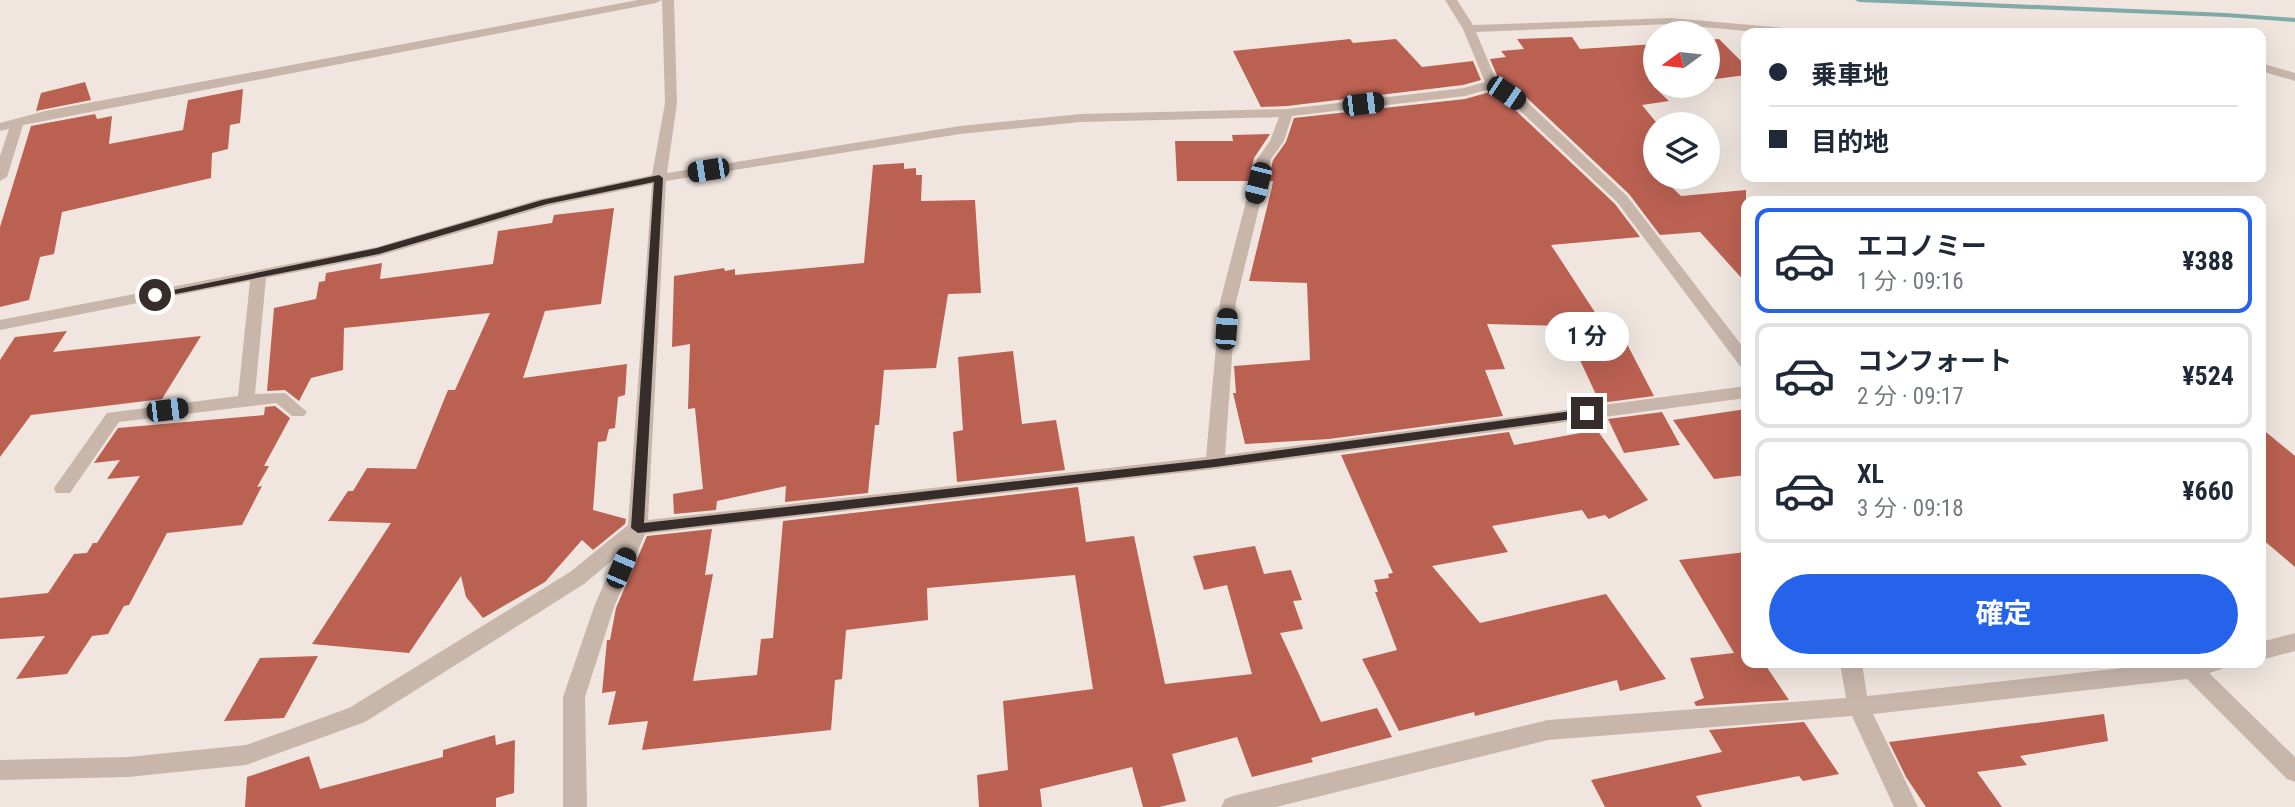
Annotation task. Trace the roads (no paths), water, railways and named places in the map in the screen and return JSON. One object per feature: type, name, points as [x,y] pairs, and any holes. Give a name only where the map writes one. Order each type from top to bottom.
[{"type":"street","points":[[0,127],[45,115],[656,0]]},
{"type":"street","points":[[575,807],[574,696],[604,607],[638,528],[659,178],[671,103],[668,0]]},
{"type":"street","points":[[1451,0],[1469,29],[1492,84],[1519,102],[1622,199],[1741,355]]},
{"type":"street","points":[[1469,29],[1671,21],[1748,28]]},
{"type":"street","points":[[2266,68],[2295,77]]},
{"type":"street","points":[[0,325],[379,251],[545,202],[659,178],[960,130],[1081,118],[1287,113],[1465,92],[1492,84]]},
{"type":"street","points":[[1215,463],[1228,302],[1264,159],[1277,141],[1287,113]]},
{"type":"street","points":[[0,177],[17,124]]},
{"type":"street","points":[[246,401],[258,275]]},
{"type":"street","points":[[0,770],[128,767],[246,755],[357,715],[577,578],[638,528],[1215,463],[1741,393]]},
{"type":"street","points":[[62,488],[113,417],[279,397],[298,412]]},
{"type":"street","points":[[2266,650],[2295,642]]},
{"type":"street","points":[[1853,668],[1858,706],[1906,807]]},
{"type":"street","points":[[1233,807],[1548,730],[1858,706],[2195,668]]},
{"type":"street","points":[[2191,669],[2295,772]]},
{"type":"waterway","points":[[1859,0],[2295,20]]}]
